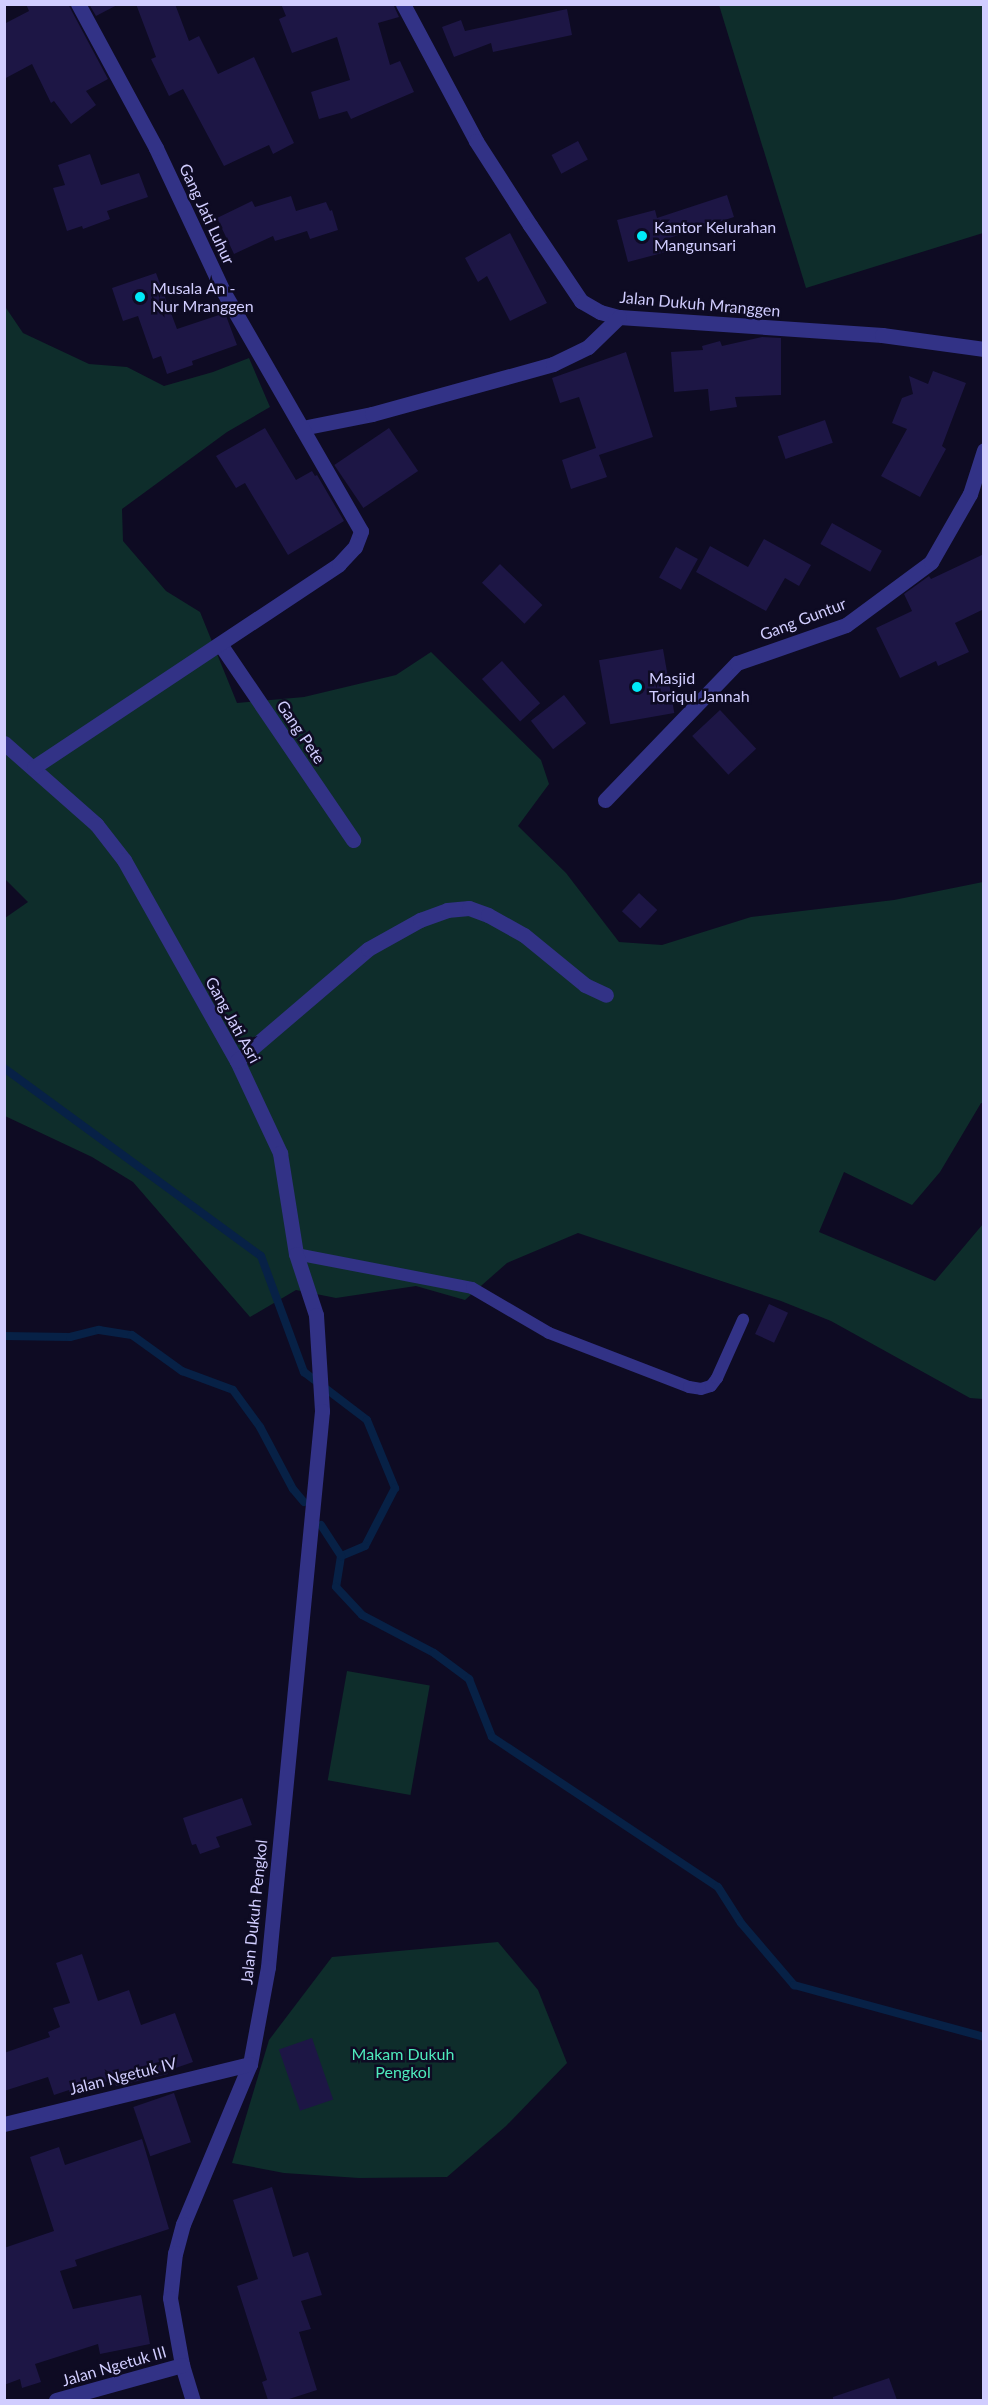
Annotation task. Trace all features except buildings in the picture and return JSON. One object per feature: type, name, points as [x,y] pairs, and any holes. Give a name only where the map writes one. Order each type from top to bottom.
[{"type":"street","name":"Gang Jati Luhur","points":[[78,4],[156,148],[222,289],[361,531],[355,548],[339,564],[220,644]]},
{"type":"street","name":"Jalan Dukuh Mranggen","points":[[403,4],[476,141],[581,301],[600,312],[619,317],[882,335],[984,350]]},
{"type":"street","points":[[302,428],[372,414],[553,364],[588,347],[619,317]]},
{"type":"street","name":"Gang Guntur","points":[[605,800],[737,663],[846,625],[931,562],[970,494],[984,450]]},
{"type":"street","points":[[34,767],[220,644]]},
{"type":"street","name":"Gang Pete","points":[[220,644],[353,840]]},
{"type":"street","name":"Gang Jati Asri","points":[[4,743],[34,767],[96,824],[124,860],[237,1061],[280,1153],[296,1254],[316,1315],[320,1371]]},
{"type":"street","points":[[237,1061],[368,950],[420,920],[447,910],[469,908],[488,915],[524,935],[585,985],[606,995]]},
{"type":"street","name":"Jalan Dukuh Pengkol","points":[[193,2400],[182,2365],[170,2298],[175,2253],[192,2202],[250,2064],[268,1967],[322,1411],[320,1371]]},
{"type":"street","name":"Jalan Ngetuk IV","points":[[4,2124],[250,2064]]},
{"type":"street","name":"Jalan Ngetuk III","points":[[56,2400],[182,2365]]},
{"type":"lane","points":[[296,1254],[472,1288],[549,1333],[689,1387],[701,1389],[711,1386],[717,1377],[743,1320]]},
{"type":"green space","points":[[719,5],[983,5],[983,233],[806,288]]},
{"type":"green space","points":[[4,305],[23,333],[89,364],[127,367],[164,386],[213,372],[249,358],[270,407],[227,432],[122,509],[123,541],[166,591],[200,612],[237,703],[304,697],[396,675],[431,652],[541,760],[549,784],[518,826],[566,873],[619,942],[662,945],[751,917],[894,900],[983,882],[983,1103],[940,1172],[912,1205],[844,1172],[819,1232],[935,1281],[983,1224],[983,1399],[970,1398],[831,1321],[781,1301],[578,1233],[507,1263],[465,1300],[416,1286],[336,1298],[296,1290],[250,1317],[133,1182],[92,1157],[5,1116],[5,918],[28,902],[4,878]]},
{"type":"green space","points":[[347,1671],[430,1686],[410,1795],[328,1780]]},
{"type":"green space","name":"Makam Dukuh Pengkol","points":[[498,1942],[538,1990],[567,2063],[506,2126],[447,2177],[359,2178],[284,2173],[232,2163],[269,2040],[332,1957]]},
{"type":"waterway","points":[[4,1068],[261,1256],[304,1372],[367,1420],[395,1488],[365,1546],[341,1556],[336,1587],[362,1615],[434,1653],[469,1679],[492,1737],[718,1887],[741,1923],[794,1985],[984,2037]]},
{"type":"waterway","points":[[4,1336],[70,1337],[99,1330],[132,1335],[182,1371],[233,1390],[260,1427],[293,1489],[304,1502]]},
{"type":"waterway","points":[[321,1525],[341,1556]]},
{"type":"place","name":"Kantor Kelurahan Mangunsari","points":[[642,236]]},
{"type":"place","name":"Musala An - Nur Mranggen","points":[[140,297]]},
{"type":"place","name":"Masjid Toriqul Jannah","points":[[637,687]]}]
